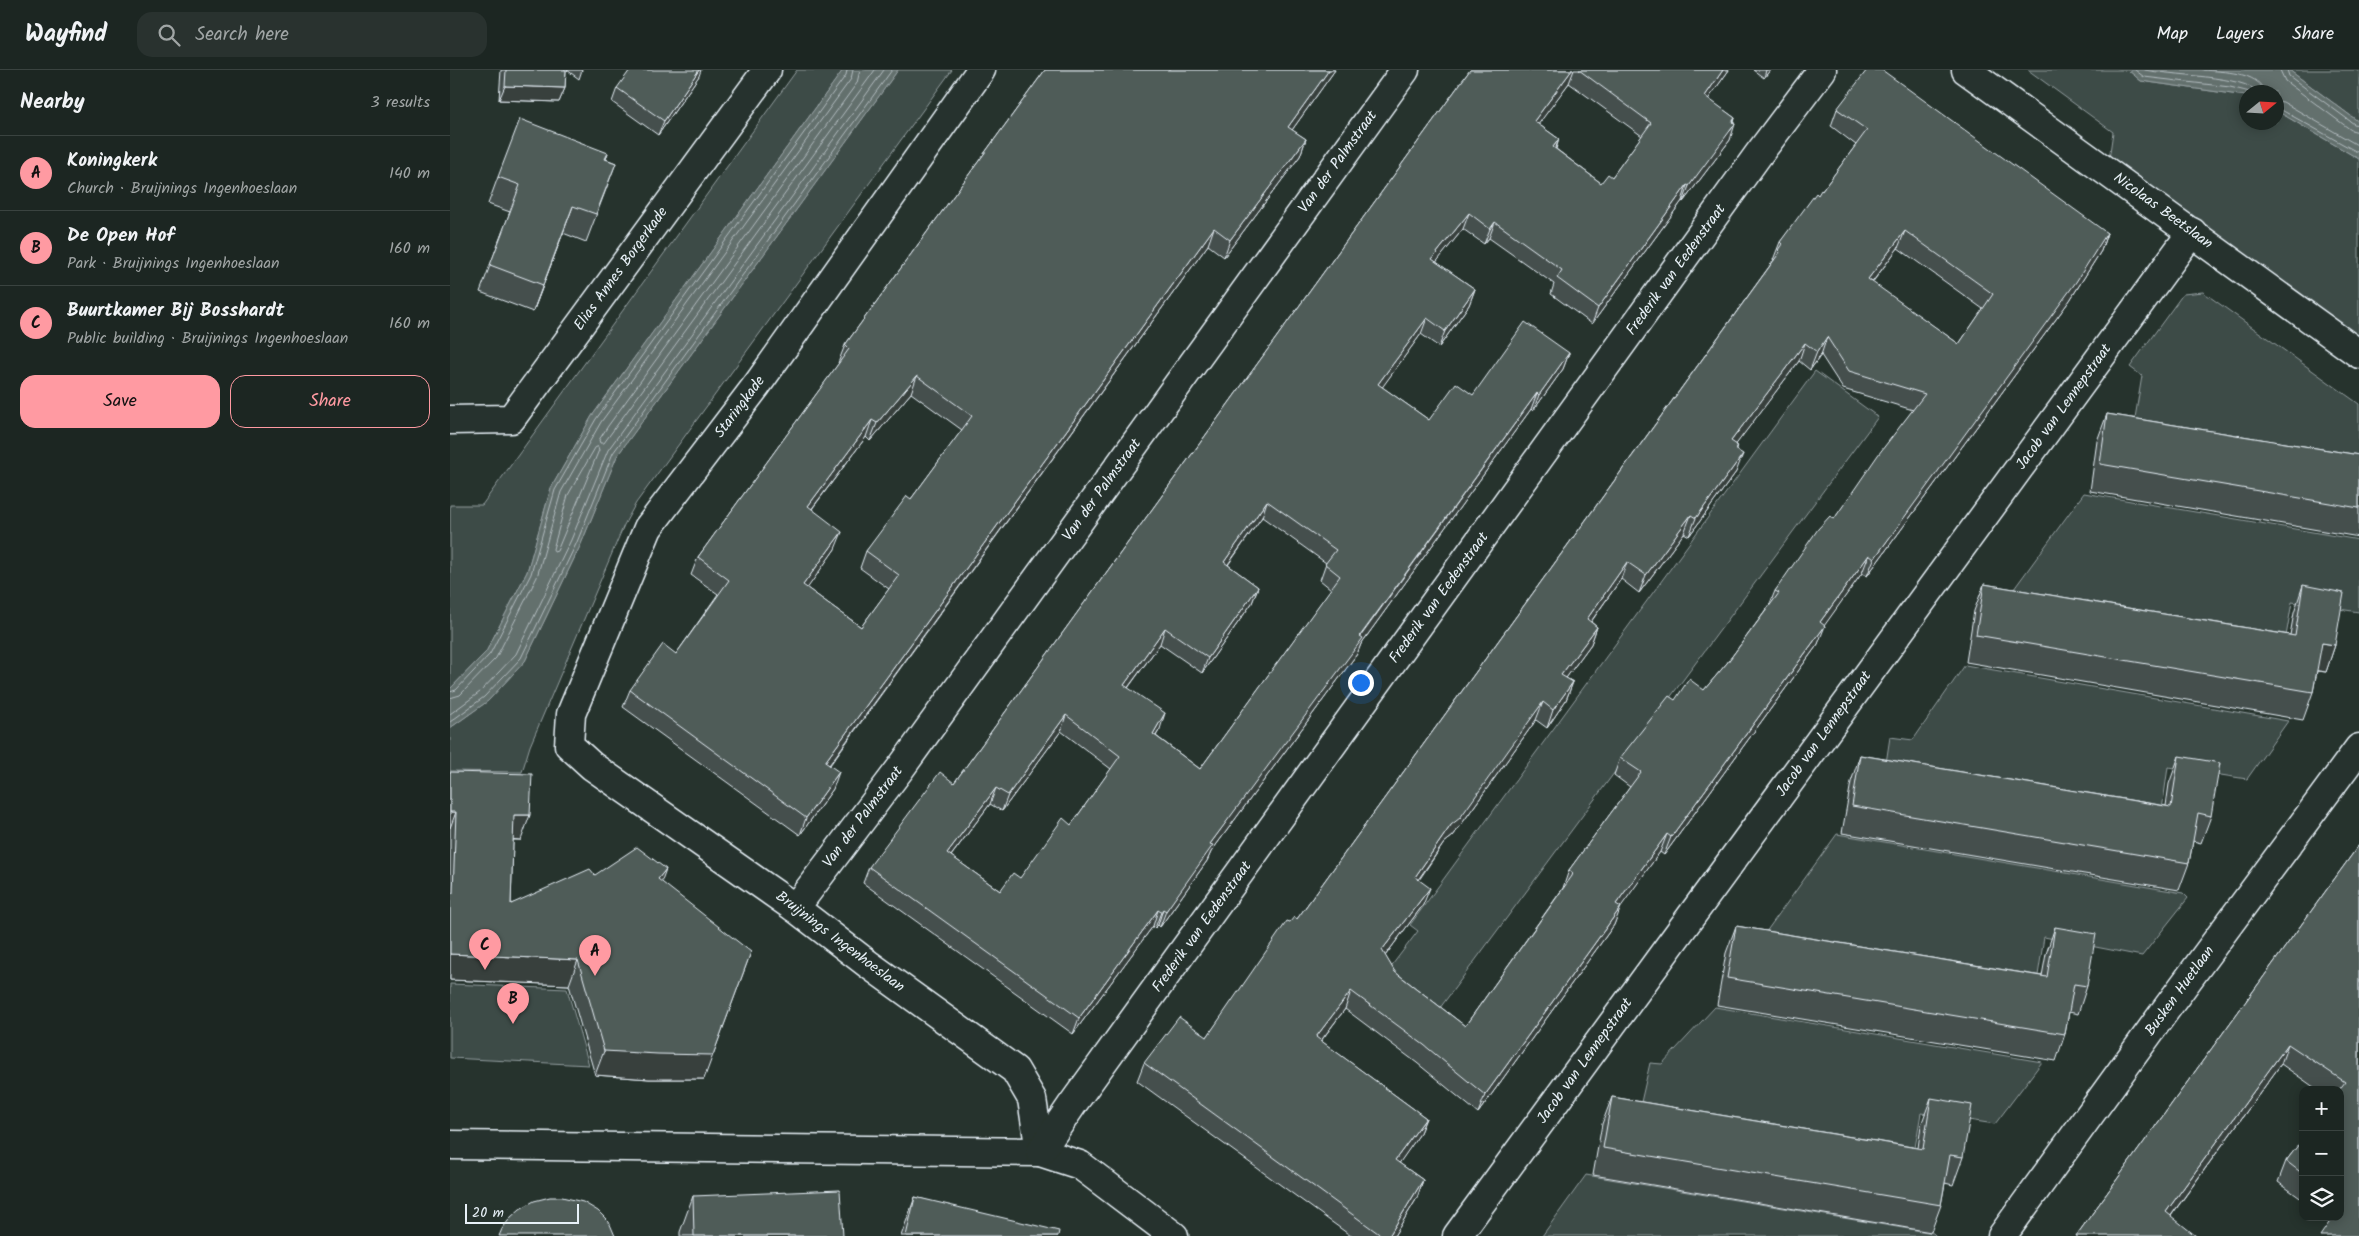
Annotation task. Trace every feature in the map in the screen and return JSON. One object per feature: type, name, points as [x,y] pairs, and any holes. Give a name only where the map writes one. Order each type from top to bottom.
[{"type":"street","name":"Elias Annes Borgerkade","points":[[450,420],[511,419],[767,70]]},
{"type":"street","name":"Staringkade","points":[[592,766],[569,745],[571,714],[648,528],[758,385],[980,70]]},
{"type":"street","name":"Van der Palmstraat","points":[[795,908],[906,761],[1405,70]]},
{"type":"street","name":"Frederik van Eedenstraat","points":[[1040,1152],[1758,155],[1822,70]]},
{"type":"street","name":"Nicolaas Beetslaan","points":[[1966,70],[2359,354]]},
{"type":"street","name":"Jacob van Lennepstraat","points":[[1457,1236],[2192,232]]},
{"type":"street","name":"Busken Huetlaan","points":[[2002,1236],[2359,748]]},
{"type":"street","name":"Bruijnings Ingenhoeslaan","points":[[592,766],[795,908],[868,964],[1015,1070],[1032,1099],[1040,1152]]},
{"type":"street","points":[[450,1144],[1040,1152],[1080,1166],[1174,1236]]},
{"type":"shaded area","points":[[797,70],[843,70],[592,416],[551,488],[527,572],[486,652],[450,689],[450,505],[482,505]]},
{"type":"shaded area","points":[[898,70],[952,70],[636,503],[624,525],[530,746],[522,772],[450,771],[450,728],[488,701],[525,661],[581,544],[617,456]]},
{"type":"shaded area","points":[[2028,70],[2128,70],[2141,81],[2239,95],[2239,130],[2284,130],[2284,115],[2359,159],[2359,340],[2109,159],[2113,132]]},
{"type":"shaded area","points":[[2289,70],[2359,70],[2359,122]]},
{"type":"shaded area","points":[[2203,292],[2359,404],[2359,482],[2131,442],[2142,376],[2130,367],[2183,294]]},
{"type":"shaded area","points":[[1815,371],[1878,417],[1431,1020],[1380,981],[1418,931],[1410,925]]},
{"type":"shaded area","points":[[2084,493],[2359,540],[2359,612],[2292,602],[2282,659],[2011,593]]},
{"type":"shaded area","points":[[1965,665],[2288,721],[2247,779],[2168,767],[2159,831],[1883,783],[1890,737],[1913,740]]},
{"type":"shaded area","points":[[1837,834],[2183,893],[2188,898],[2142,956],[2044,937],[2034,1001],[1763,936]]},
{"type":"shaded area","points":[[450,984],[567,989],[589,1065],[450,1058]]},
{"type":"shaded area","points":[[1715,1007],[2042,1062],[1995,1124],[1921,1113],[1911,1171],[1636,1124],[1650,1063],[1662,1064]]},
{"type":"shaded area","points":[[1586,1175],[1933,1233],[1936,1236],[1542,1236]]},
{"type":"water","points":[[843,70],[898,70],[617,456],[581,544],[525,661],[488,701],[450,728],[450,689],[486,652],[527,572],[551,488],[592,416]]},
{"type":"water","points":[[2128,70],[2289,70],[2359,122],[2359,159],[2284,115],[2284,85],[2239,85],[2239,95],[2141,81]]},
{"type":"building","points":[[506,70],[566,70],[565,88],[505,86]]},
{"type":"building","points":[[630,70],[699,70],[664,121],[617,88]]},
{"type":"building","points":[[1045,70],[1329,70],[1288,127],[1306,139],[1230,240],[1214,228],[825,762],[839,772],[806,818],[630,690],[663,644],[676,654],[729,580],[698,557],[849,349],[845,345]],"holes":[[[917,376],[972,416],[911,499],[907,496],[866,551],[899,575],[861,627],[803,585],[842,532],[808,506],[872,420],[877,423]]]},
{"type":"building","points":[[1470,70],[1572,70],[1534,121],[1559,139],[1553,147],[1601,183],[1608,174],[1612,177],[1651,123],[1579,70],[1723,70],[1705,96],[1735,118],[1732,122],[1735,124],[1689,186],[1687,185],[1598,308],[1557,278],[1562,270],[1495,222],[1490,229],[1469,213],[1432,259],[1475,289],[1445,331],[1427,318],[1378,384],[1429,420],[1456,383],[1473,395],[1525,322],[1569,353],[1539,395],[1537,393],[1360,636],[1363,638],[1210,844],[1213,845],[1166,911],[1163,909],[1161,912],[1158,910],[1079,1018],[869,867],[940,772],[954,783]],"holes":[[[1267,501],[1336,550],[1325,564],[1340,576],[1200,769],[1153,734],[1165,713],[1124,685],[1165,628],[1208,658],[1258,587],[1224,562]],[[1066,715],[1120,756],[1071,825],[1063,818],[1020,878],[1013,873],[1000,891],[947,853],[996,788],[1008,795]]]},
{"type":"building","points":[[1867,70],[1882,70],[2107,233],[2076,282],[1874,559],[1869,555],[1820,622],[1825,626],[1671,837],[1667,834],[1616,904],[1621,907],[1485,1095],[1424,1045],[1351,991],[1316,1037],[1426,1118],[1395,1160],[1423,1180],[1389,1236],[1382,1236],[1144,1063],[1179,1017],[1207,1037],[1287,921],[1290,922],[1294,917],[1297,919],[1780,252],[1778,250],[1782,244],[1780,242],[1816,193],[1818,195],[1822,191],[1867,130],[1837,109]],"holes":[[[1905,231],[1993,294],[1959,344],[1868,279]],[[1827,337],[1849,371],[1925,394],[1878,455],[1834,519],[1830,516],[1818,529],[1775,591],[1779,593],[1727,663],[1704,690],[1689,679],[1675,700],[1669,696],[1620,758],[1641,772],[1569,870],[1573,873],[1572,876],[1465,1026],[1395,972],[1382,950],[1430,888],[1415,877],[1451,825],[1460,818],[1543,702],[1553,710],[1573,682],[1561,675],[1597,627],[1587,619],[1627,562],[1646,575],[1691,515],[1696,518],[1743,454],[1735,449],[1737,445],[1731,441],[1805,343],[1817,352]]]},
{"type":"building","points":[[520,119],[608,153],[605,159],[616,163],[596,214],[573,206],[543,285],[490,265],[520,185],[498,177]]},
{"type":"building","points":[[2107,414],[2359,455],[2359,508],[2100,464]]},
{"type":"building","points":[[1984,584],[2295,636],[2303,585],[2344,593],[2335,645],[2322,643],[2313,692],[1976,635]]},
{"type":"building","points":[[1860,755],[2171,807],[2179,756],[2220,763],[2211,816],[2198,813],[2189,863],[1852,806]]},
{"type":"building","points":[[450,772],[532,774],[530,815],[514,815],[511,904],[590,869],[595,875],[637,847],[666,869],[658,879],[751,952],[713,1055],[604,1051],[578,960],[450,954],[450,893],[453,893],[456,812],[450,812]]},
{"type":"building","points":[[2359,845],[2359,1236],[2320,1236],[2330,1221],[2344,1221],[2344,1086],[2342,1086],[2345,1082],[2288,1044],[2166,1212],[2196,1236],[2076,1236]]},
{"type":"building","points":[[1736,926],[2047,977],[2055,927],[2096,934],[2087,986],[2074,984],[2065,1034],[1727,978]]},
{"type":"building","points":[[1612,1097],[1923,1149],[1931,1098],[1972,1105],[1963,1157],[1950,1155],[1941,1205],[1603,1148]]},
{"type":"building","points":[[2299,1144],[2299,1171],[2286,1161]]},
{"type":"building","points":[[840,1190],[843,1236],[694,1236],[693,1196]]},
{"type":"building","points":[[550,1197],[562,1197],[583,1202],[598,1211],[609,1222],[615,1236],[499,1236],[511,1217],[520,1209],[534,1201]]},
{"type":"building","points":[[915,1197],[1059,1231],[1058,1236],[906,1236]]},
{"type":"place","name":"Buurtkamer Bij Bosshardt","points":[[485,970]]},
{"type":"place","name":"Koningkerk","points":[[595,976]]},
{"type":"place","name":"De Open Hof","points":[[513,1024]]}]
